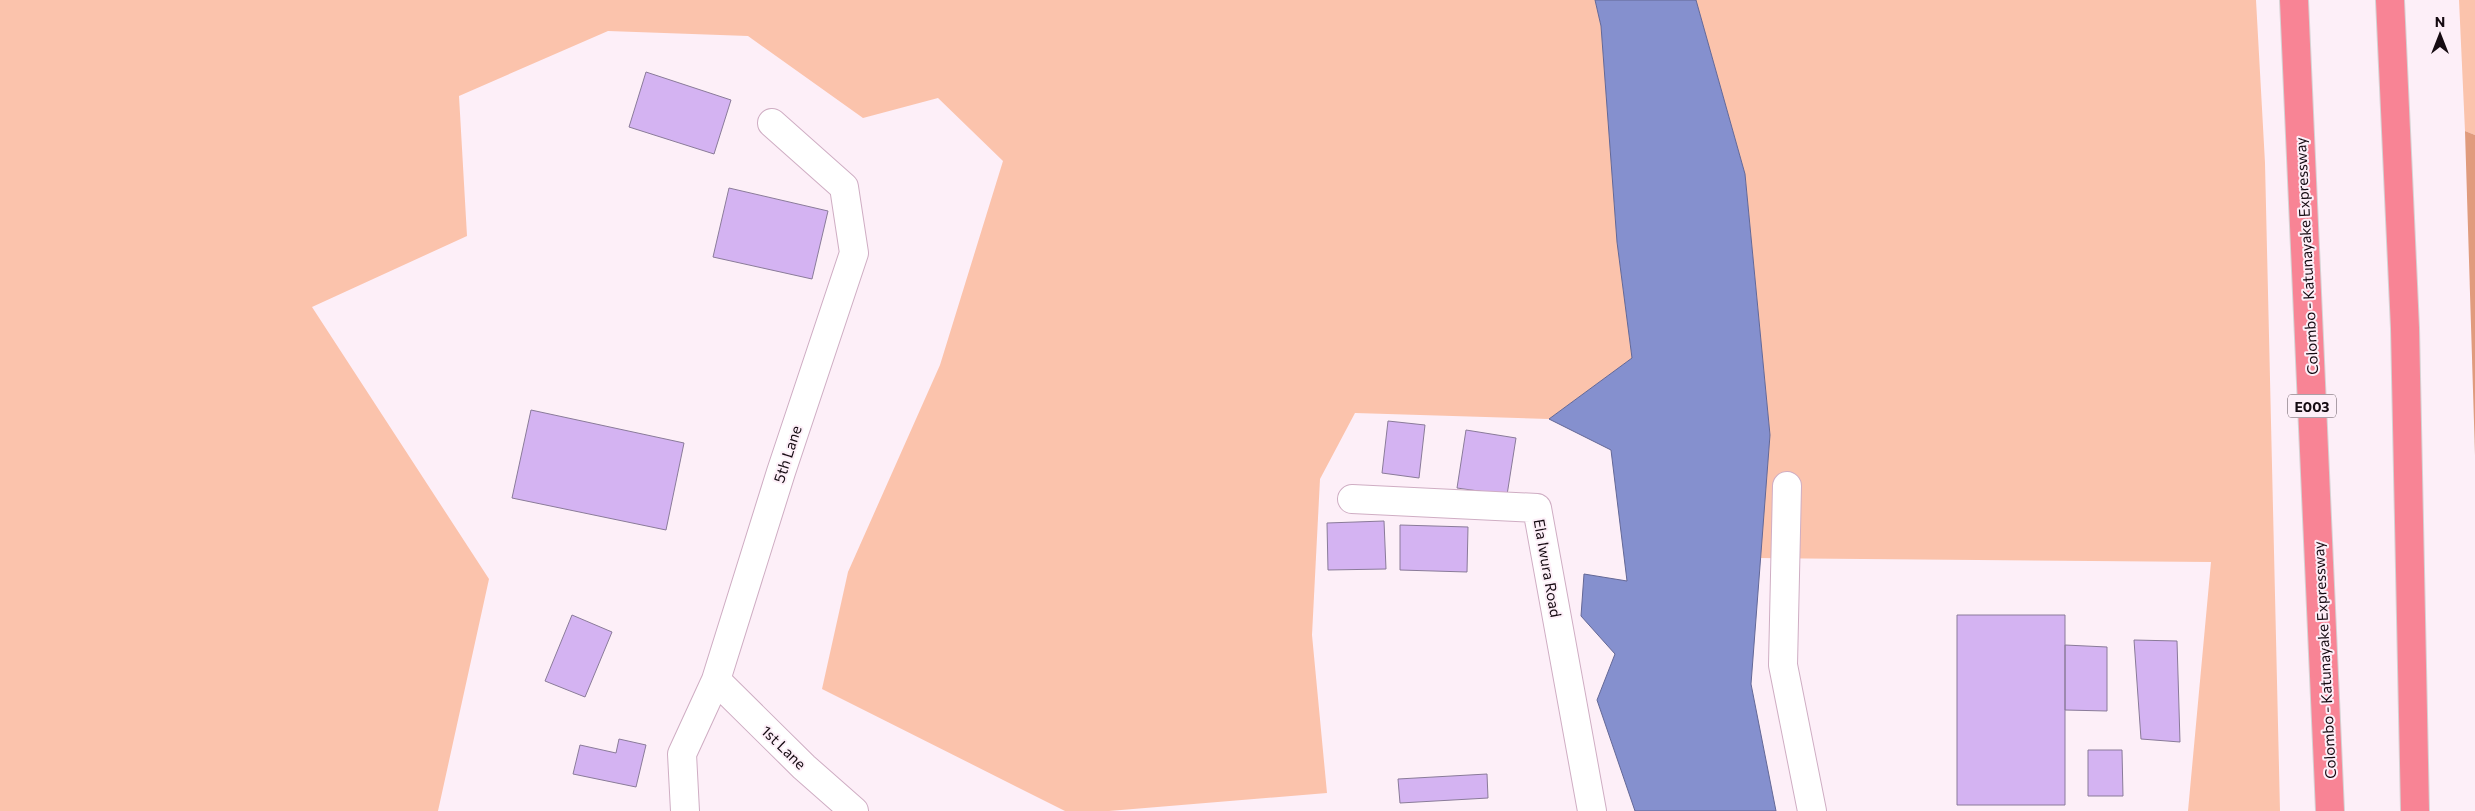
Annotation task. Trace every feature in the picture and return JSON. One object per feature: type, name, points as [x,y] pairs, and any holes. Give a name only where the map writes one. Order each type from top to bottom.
[{"type":"highway","name":"Colombo - Katunayake Expressway","points":[[2294,0],[2330,811]]},
{"type":"highway","points":[[2390,0],[2405,328],[2415,811]]},
{"type":"street","name":"5th Lane","points":[[684,811],[682,754],[716,680],[781,472],[854,253],[844,187],[772,123]]},
{"type":"street","points":[[1787,486],[1783,664],[1812,811]]},
{"type":"street","name":"Ela Iwura Road","points":[[1352,499],[1537,508],[1592,811]]},
{"type":"street","name":"1st Lane","points":[[716,680],[804,767],[854,811]]},
{"type":"shaded area","points":[[0,0],[1595,0],[1601,26],[1617,242],[1632,358],[1549,419],[1355,413],[1320,479],[1312,635],[1327,793],[1109,811],[1065,811],[822,689],[848,572],[940,365],[1003,161],[938,98],[863,118],[748,36],[608,31],[459,96],[467,236],[312,307],[489,579],[438,811],[0,811]]},
{"type":"shaded area","points":[[1696,0],[2256,0],[2265,163],[2280,811],[2188,811],[2211,562],[1760,558],[1770,435],[1745,174]]},
{"type":"shaded area","points":[[2459,0],[2475,0],[2475,135],[2465,131]]},
{"type":"shaded area","points":[[2465,131],[2475,135],[2475,455]]},
{"type":"water","points":[[1595,0],[1696,0],[1745,174],[1770,435],[1751,684],[1776,811],[1635,811],[1597,700],[1615,654],[1581,616],[1584,574],[1627,581],[1611,450],[1549,419],[1632,358],[1617,242],[1601,26]]},
{"type":"building","points":[[646,72],[731,100],[714,154],[629,127]]},
{"type":"building","points":[[729,188],[828,211],[812,279],[713,257]]},
{"type":"building","points":[[531,410],[684,443],[666,530],[512,498]]},
{"type":"building","points":[[1388,421],[1425,425],[1419,478],[1382,473]]},
{"type":"building","points":[[1466,430],[1516,438],[1507,495],[1457,488]]},
{"type":"building","points":[[1384,521],[1386,569],[1328,570],[1327,523]]},
{"type":"building","points":[[1400,525],[1468,527],[1467,572],[1400,570]]},
{"type":"building","points":[[572,615],[612,632],[585,697],[545,681]]},
{"type":"building","points":[[1957,615],[2065,615],[2065,805],[1957,805]]},
{"type":"building","points":[[2134,640],[2177,641],[2180,742],[2141,739]]},
{"type":"building","points":[[2065,645],[2107,647],[2107,711],[2065,710]]},
{"type":"building","points":[[619,739],[646,745],[636,787],[573,774],[580,745],[616,753]]},
{"type":"building","points":[[2088,750],[2122,750],[2123,796],[2088,796]]},
{"type":"building","points":[[1487,774],[1488,798],[1400,803],[1398,779]]}]
